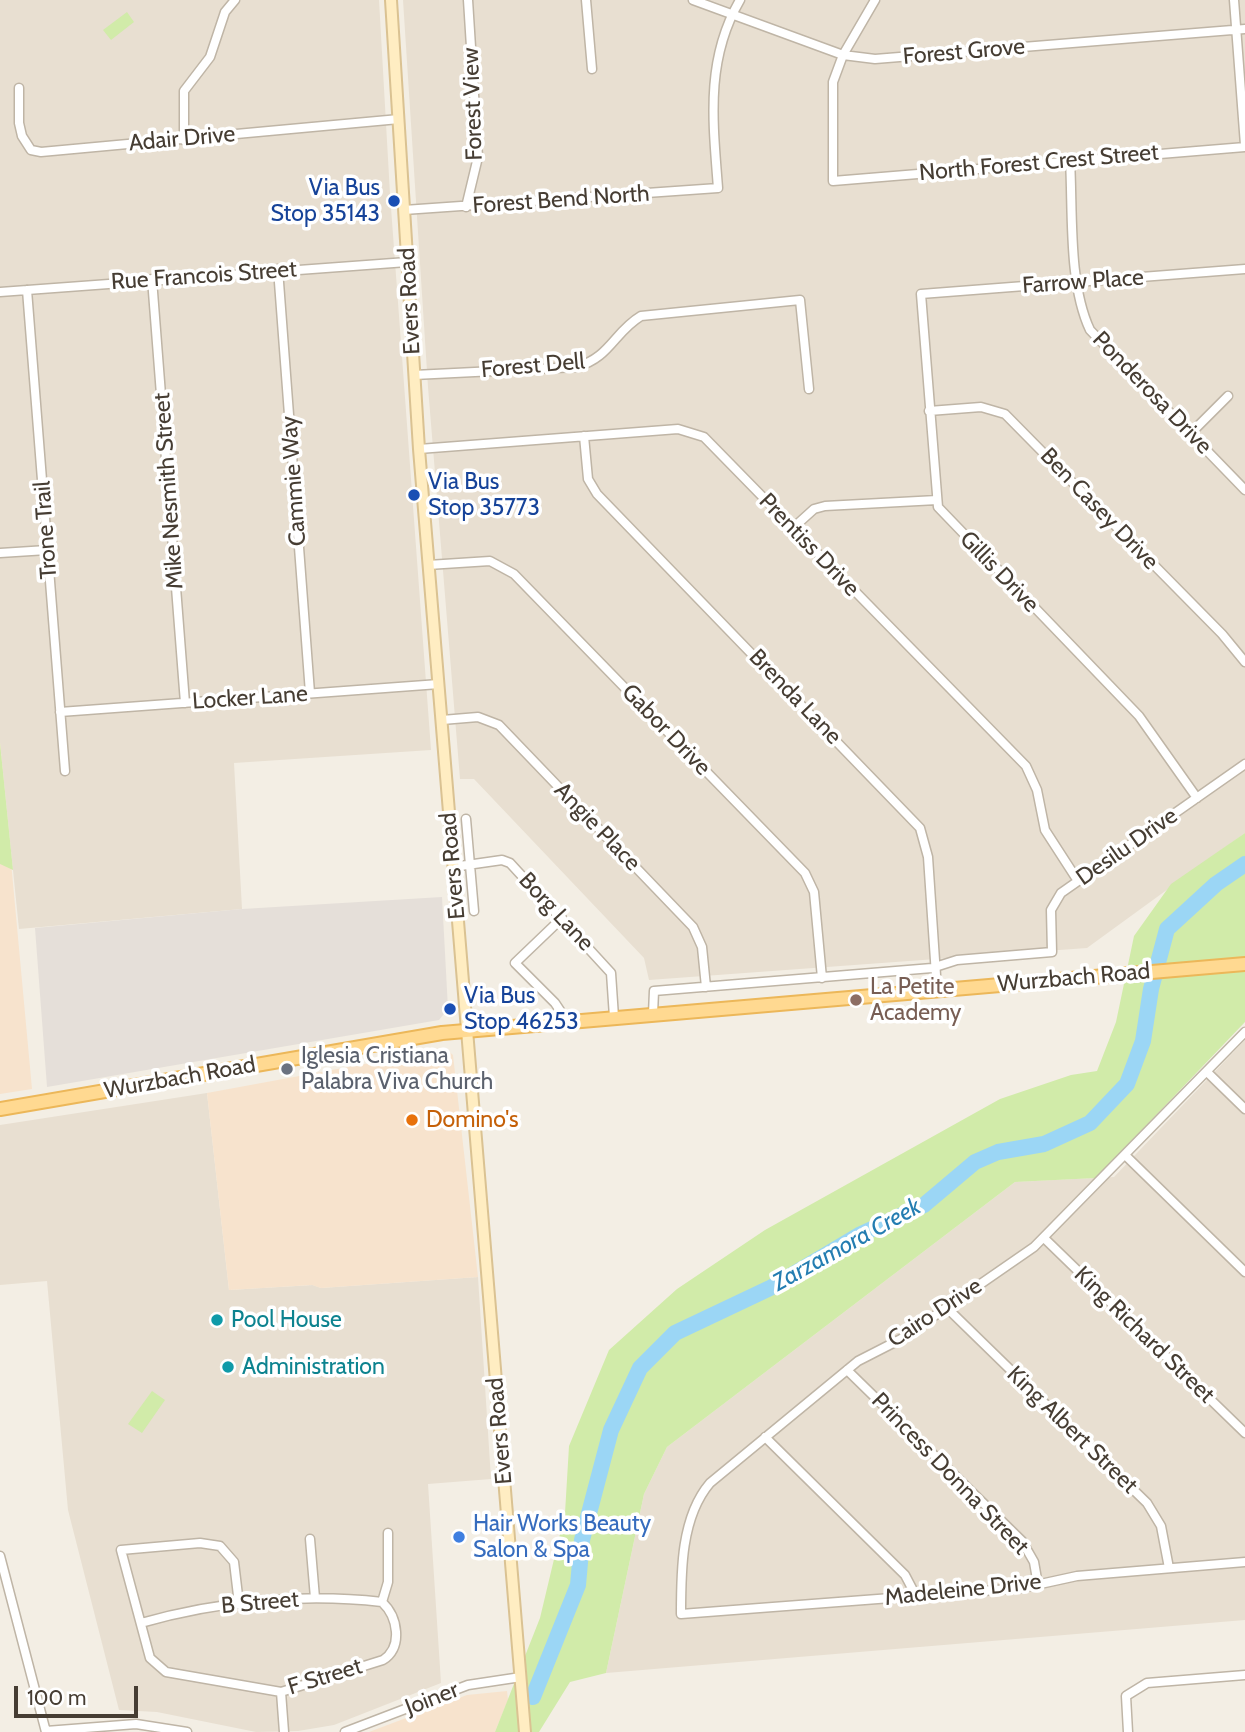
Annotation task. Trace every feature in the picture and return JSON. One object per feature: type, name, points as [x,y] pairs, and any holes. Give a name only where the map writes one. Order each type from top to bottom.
[{"type":"main road","name":"Evers Road","points":[[391,0],[419,449],[525,1732]]},
{"type":"main road","name":"Wurzbach Road","points":[[0,1109],[465,1031],[1245,964]]},
{"type":"street","points":[[184,140],[184,91],[210,57],[225,12],[235,0]]},
{"type":"street","name":"Forest View","points":[[466,206],[478,157],[468,0]]},
{"type":"street","points":[[586,0],[592,69]]},
{"type":"street","name":"Forest Grove","points":[[692,0],[843,55],[875,59],[1241,30]]},
{"type":"street","points":[[733,13],[740,0]]},
{"type":"street","points":[[843,55],[875,0]]},
{"type":"street","points":[[1234,0],[1241,30],[1245,146]]},
{"type":"street","name":"Forest Bend North","points":[[404,210],[718,188],[713,82],[722,39],[733,13]]},
{"type":"street","name":"North Forest Crest Street","points":[[843,55],[831,92],[833,181],[1245,146]]},
{"type":"street","name":"Adair Drive","points":[[19,88],[19,123],[22,136],[31,150],[184,140],[399,119]]},
{"type":"street","name":"Ponderosa Drive","points":[[1070,160],[1077,283],[1081,308],[1096,339],[1245,490]]},
{"type":"street","name":"Rue Francois Street","points":[[0,292],[278,269],[407,262]]},
{"type":"street","name":"Cammie Way","points":[[278,269],[310,693]]},
{"type":"street","name":"Farrow Place","points":[[929,411],[921,294],[1245,270]]},
{"type":"street","name":"Mike Nesmith Street","points":[[152,279],[185,703]]},
{"type":"street","name":"Trone Trail","points":[[27,290],[65,771]]},
{"type":"street","name":"Forest Dell","points":[[414,375],[576,367],[593,363],[604,355],[625,328],[641,316],[800,300],[809,389]]},
{"type":"street","points":[[1190,434],[1228,396]]},
{"type":"street","name":"Ben Casey Drive","points":[[929,411],[981,407],[993,408],[1009,417],[1222,634],[1245,662]]},
{"type":"street","points":[[793,528],[814,509],[825,506],[937,500],[929,411]]},
{"type":"street","name":"Prentiss Drive","points":[[419,449],[678,429],[704,437],[1026,766],[1037,790],[1045,830],[1078,881]]},
{"type":"street","name":"Brenda Lane","points":[[584,436],[588,479],[597,494],[920,828],[928,857],[937,990]]},
{"type":"street","name":"Gillis Drive","points":[[937,500],[945,516],[1139,716],[1197,798]]},
{"type":"street","points":[[0,553],[47,550]]},
{"type":"street","name":"Gabor Drive","points":[[428,565],[490,561],[514,574],[805,873],[814,892],[821,978]]},
{"type":"street","name":"Locker Lane","points":[[60,712],[439,684]]},
{"type":"street","name":"Angie Place","points":[[442,720],[478,717],[499,725],[693,927],[702,947],[706,987]]},
{"type":"street","name":"Desilu Drive","points":[[1052,952],[1051,910],[1061,893],[1245,764]]},
{"type":"street","points":[[466,819],[474,911]]},
{"type":"street","name":"Borg Lane","points":[[453,867],[502,860],[510,863],[611,973],[614,1017]]},
{"type":"street","points":[[562,918],[514,962],[555,1003],[568,1021]]},
{"type":"street","name":"Wurzbach Road","points":[[653,1014],[654,991],[935,968],[957,960],[1052,952]]},
{"type":"street","name":"Cairo Drive","points":[[681,1614],[683,1571],[690,1520],[695,1504],[710,1483],[847,1370],[947,1308],[1044,1238],[1245,1032]]},
{"type":"street","points":[[1207,1072],[1245,1109]]},
{"type":"street","points":[[1125,1155],[1245,1272]]},
{"type":"street","name":"King Richard Street","points":[[1044,1238],[1245,1433]]},
{"type":"street","name":"King Albert Street","points":[[947,1308],[1147,1503],[1161,1526],[1169,1568]]},
{"type":"street","name":"Princess Donna Street","points":[[847,1370],[1022,1541],[1034,1562],[1038,1586]]},
{"type":"street","points":[[765,1437],[905,1575],[916,1596]]},
{"type":"street","points":[[382,1602],[388,1582],[388,1533]]},
{"type":"street","points":[[310,1539],[315,1598]]},
{"type":"street","name":"F Street","points":[[239,1604],[234,1562],[220,1546],[200,1543],[121,1550],[150,1658],[166,1672],[281,1692],[391,1655],[396,1640],[393,1617],[382,1602]]},
{"type":"street","points":[[0,1556],[46,1732],[136,1724],[187,1732]]},
{"type":"street","name":"Madeleine Drive","points":[[681,1614],[1038,1586],[1077,1576],[1245,1562]]},
{"type":"street","name":"B Street","points":[[141,1623],[189,1609],[239,1604],[343,1597],[382,1602]]},
{"type":"street","points":[[1128,1732],[1126,1696],[1136,1687],[1147,1683],[1245,1675]]},
{"type":"street","name":"Joiner","points":[[345,1732],[468,1685],[521,1677]]},
{"type":"street","points":[[281,1692],[284,1732]]},
{"type":"shaded area","points":[[0,0],[379,0],[390,194],[431,750],[234,763],[242,909],[19,929],[0,743]]},
{"type":"shaded area","points":[[403,0],[1245,0],[1245,833],[1087,948],[649,980],[644,958],[474,779],[460,779],[428,387]]},
{"type":"shaded area","points":[[0,743],[32,1089],[0,1094]]},
{"type":"shaded area","points":[[442,897],[448,1009],[439,1020],[47,1087],[35,928],[242,909]]},
{"type":"shaded area","points":[[1245,1040],[1245,1620],[606,1673],[644,1494],[667,1447],[1015,1182],[1114,1177]]},
{"type":"shaded area","points":[[446,1049],[453,1055],[478,1277],[321,1288],[312,1285],[229,1290],[207,1093]]},
{"type":"shaded area","points":[[207,1093],[229,1290],[313,1285],[321,1288],[478,1277],[491,1479],[428,1484],[441,1683],[334,1725],[298,1731],[256,1732],[157,1712],[119,1710],[68,1510],[47,1281],[0,1285],[0,1125]]},
{"type":"shaded area","points":[[507,1691],[508,1700],[495,1732],[369,1732],[467,1695]]},
{"type":"green space","points":[[127,12],[134,22],[111,40],[103,30]]},
{"type":"green space","points":[[0,743],[13,870],[0,864]]},
{"type":"green space","points":[[1245,833],[1245,1022],[1096,1178],[1015,1182],[667,1447],[644,1494],[606,1673],[570,1682],[539,1732],[495,1732],[540,1618],[565,1513],[569,1446],[609,1350],[677,1289],[765,1230],[1000,1099],[1071,1075],[1097,1071],[1116,1022],[1134,936],[1171,884]]},
{"type":"green space","points":[[152,1391],[165,1400],[142,1433],[128,1424]]},
{"type":"waterway","name":"Zarzamora Creek","points":[[533,1697],[578,1585],[582,1540],[611,1430],[640,1368],[675,1333],[770,1288],[859,1235],[924,1205],[975,1162],[998,1152],[1044,1144],[1090,1123],[1127,1084],[1143,1041],[1151,989],[1167,929],[1216,884],[1245,864]]},
{"type":"place","name":"Via Bus Stop 35143","points":[[394,201]]},
{"type":"place","name":"Via Bus Stop 35773","points":[[414,495]]},
{"type":"place","name":"La Petite Academy","points":[[856,1000]]},
{"type":"place","name":"Via Bus Stop 46253","points":[[450,1009]]},
{"type":"place","name":"Iglesia Cristiana Palabra Viva Church","points":[[287,1069]]},
{"type":"place","name":"Domino's","points":[[412,1120]]},
{"type":"place","name":"Pool House","points":[[217,1320]]},
{"type":"place","name":"Administration","points":[[228,1367]]},
{"type":"place","name":"Hair Works Beauty Salon & Spa","points":[[459,1537]]}]
